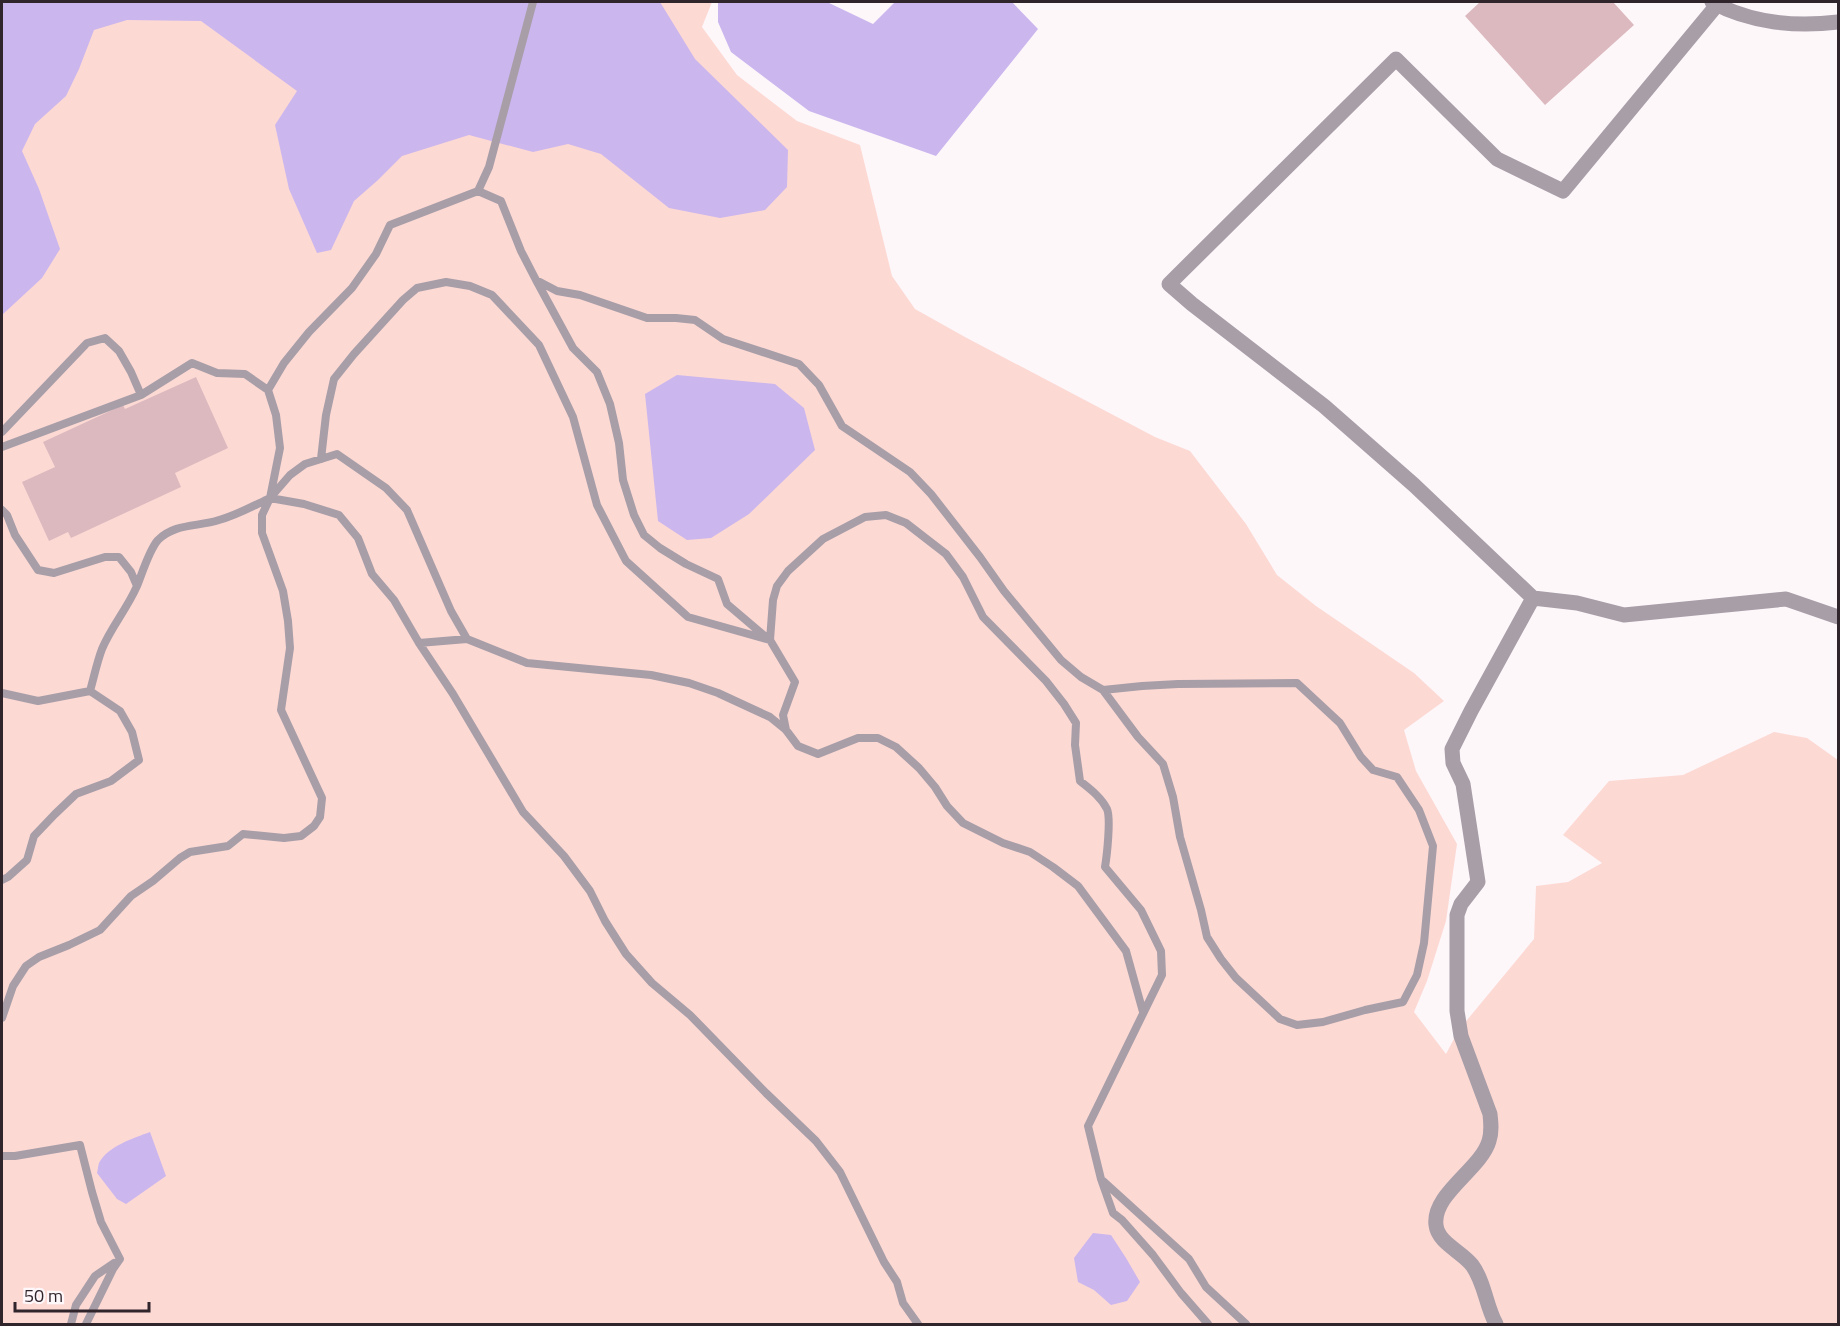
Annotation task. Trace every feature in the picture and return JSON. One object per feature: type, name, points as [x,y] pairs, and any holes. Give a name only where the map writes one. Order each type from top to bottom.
[{"type":"street","points":[[1839,22],[1795,24],[1778,22],[1749,16],[1715,3],[1563,191],[1497,159],[1396,59],[1170,284],[1192,304],[1324,406],[1414,485],[1533,598],[1577,603],[1624,615],[1786,599],[1839,618]]},
{"type":"street","points":[[1496,1324],[1480,1280],[1471,1264],[1445,1241],[1438,1233],[1436,1226],[1438,1209],[1489,1143],[1491,1123],[1490,1114],[1458,1026],[1457,915],[1461,904],[1478,882],[1463,784],[1453,763],[1452,749],[1533,598]]},
{"type":"lane","points":[[478,191],[489,166],[533,2]]},
{"type":"lane","points":[[268,390],[284,363],[309,332],[352,288],[376,254],[390,225],[478,191],[501,201],[521,251],[573,348],[597,372],[610,404],[619,443],[623,480],[634,516],[644,535],[686,564],[718,579],[727,604],[770,640],[795,682],[783,715],[786,730]]},
{"type":"lane","points":[[536,280],[557,291],[580,295],[646,318],[695,320],[723,339],[799,364],[819,385],[842,426],[910,472],[950,516],[1004,591],[1061,660],[1081,677],[1102,690],[1138,737],[1163,764],[1207,937],[1236,978],[1280,1019],[1296,1025],[1323,1022],[1403,1002],[1417,975],[1424,942],[1433,846],[1419,810],[1397,777],[1373,770],[1340,723],[1297,683],[1178,684],[1102,690]]},
{"type":"lane","points":[[321,459],[326,415],[334,379],[354,354],[403,300],[417,288],[446,282],[470,286],[492,295],[539,345],[573,417],[597,505],[626,561],[688,617],[770,640]]},
{"type":"lane","points":[[2,432],[87,343],[105,338],[119,351],[143,394]]},
{"type":"lane","points":[[2,447],[143,394],[192,363],[217,372],[245,374],[268,390],[276,415],[280,448],[270,498],[262,515],[262,533],[283,591],[290,648],[281,710],[322,798],[320,818],[301,836],[284,838],[243,834],[228,846],[190,852],[180,858],[131,896],[100,930],[39,957],[26,966],[13,986],[2,1018]]},
{"type":"lane","points":[[90,691],[102,650],[114,626],[129,605],[157,541],[171,530],[216,521],[244,511],[270,498],[290,475],[305,464],[337,454],[386,488],[407,510],[451,611],[466,639]]},
{"type":"lane","points":[[270,498],[304,504],[339,514],[358,538],[372,574],[394,600],[523,812],[564,856],[590,891],[605,921],[626,954],[652,983],[690,1015],[766,1094],[816,1141],[840,1172],[884,1262],[897,1282],[903,1303],[918,1324]]},
{"type":"lane","points":[[2,510],[38,570],[54,573],[105,557],[119,557],[137,586]]},
{"type":"lane","points":[[770,640],[773,600],[777,586],[788,571],[823,539],[865,517],[886,515],[906,523],[946,554],[963,577],[983,617],[1046,681],[1064,704],[1076,723],[1075,744],[1080,781],[1093,792],[1108,811],[1108,848],[1105,867],[1141,910],[1161,951],[1162,975],[1088,1126],[1101,1179],[1113,1213],[1153,1255],[1208,1324]]},
{"type":"lane","points":[[419,643],[466,639],[526,663],[651,675],[689,683],[718,693],[770,717],[786,730],[798,746],[818,754],[858,738],[878,738],[896,747],[935,786],[947,806],[963,823],[1003,843],[1030,852],[1078,886],[1126,951],[1143,1012]]},
{"type":"lane","points":[[2,693],[38,701],[90,691],[120,711],[132,732],[139,760],[111,781],[76,794],[34,836],[27,860],[2,880]]},
{"type":"lane","points":[[2,1156],[80,1145],[101,1222],[120,1259]]},
{"type":"lane","points":[[1101,1179],[1189,1259],[1206,1287],[1246,1324]]},
{"type":"lane","points":[[71,1324],[76,1305],[95,1276],[120,1259]]},
{"type":"lane","points":[[86,1324],[120,1259]]},
{"type":"shaded area","points":[[2,2],[712,2],[702,27],[737,75],[797,121],[860,145],[892,276],[915,309],[1155,437],[1190,451],[1246,524],[1277,575],[1316,606],[1414,673],[1444,701],[1404,730],[1416,771],[1457,844],[1446,921],[1427,981],[1414,1012],[1446,1054],[1458,1031],[1534,939],[1536,886],[1568,882],[1602,863],[1563,835],[1609,781],[1683,775],[1774,732],[1807,738],[1838,760],[1838,1324],[2,1324]]},
{"type":"shaded area","points":[[2,2],[660,2],[695,59],[788,150],[787,187],[765,210],[720,218],[669,208],[601,154],[568,144],[533,152],[469,135],[402,156],[354,201],[331,250],[317,253],[289,189],[275,125],[297,91],[201,21],[127,20],[94,30],[66,96],[35,124],[22,151],[39,189],[60,249],[42,278],[2,315]]},
{"type":"shaded area","points":[[718,2],[827,2],[873,24],[895,2],[1012,2],[1038,29],[936,156],[809,111],[731,52],[718,22]]},
{"type":"shaded area","points":[[677,375],[775,384],[804,408],[815,450],[749,514],[711,538],[687,540],[658,521],[645,394]]},
{"type":"shaded area","points":[[150,1132],[166,1176],[126,1204],[117,1199],[97,1173],[99,1163],[115,1147]]},
{"type":"shaded area","points":[[1093,1233],[1111,1235],[1140,1282],[1127,1301],[1111,1305],[1094,1290],[1078,1282],[1074,1258]]},
{"type":"building","points":[[1480,2],[1613,2],[1634,25],[1545,105],[1465,16]]},
{"type":"building","points":[[196,377],[228,448],[175,473],[181,487],[71,538],[68,532],[49,541],[22,482],[55,467],[43,442],[123,405],[125,409]]}]
